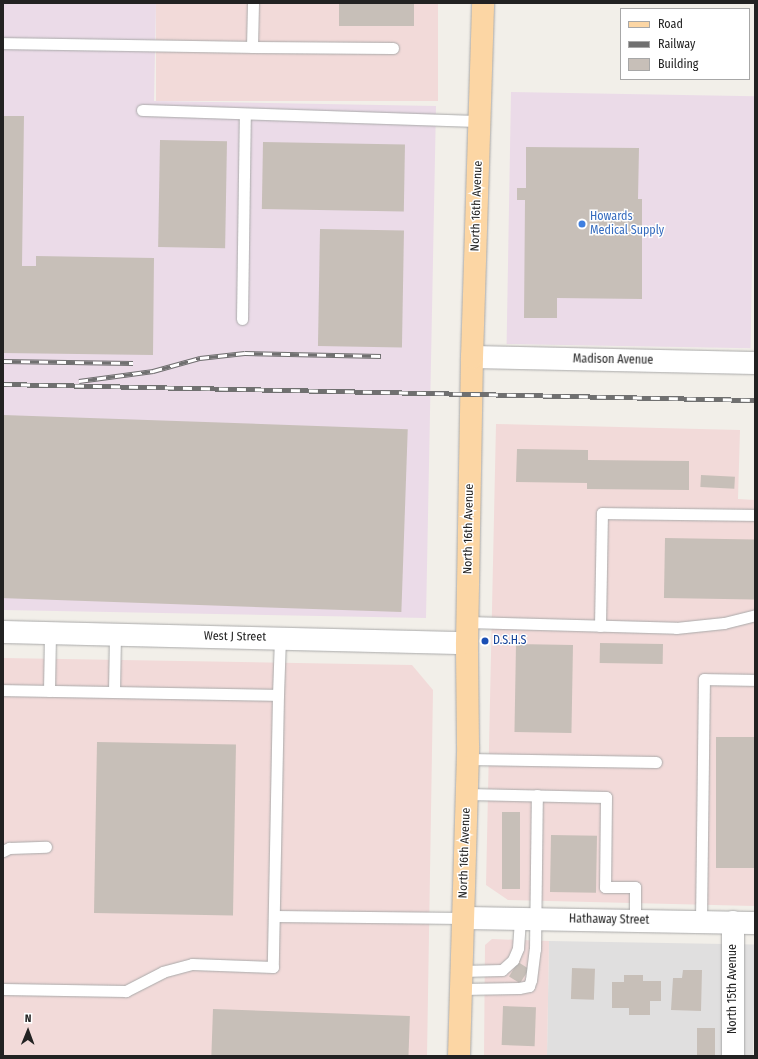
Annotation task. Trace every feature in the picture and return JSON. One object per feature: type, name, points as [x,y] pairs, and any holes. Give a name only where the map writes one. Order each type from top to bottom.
[{"type":"main road","name":"North 16th Avenue","points":[[459,1056],[468,759],[467,633],[472,358],[483,3]]},
{"type":"street","name":"Madison Avenue","points":[[472,358],[755,363]]},
{"type":"street","name":"West J Street","points":[[3,632],[280,638],[467,633]]},
{"type":"street","name":"Hathaway Street","points":[[463,918],[755,923]]},
{"type":"street","name":"North 15th Avenue","points":[[733,922],[733,1056]]},
{"type":"lane","points":[[252,46],[253,3]]},
{"type":"lane","points":[[3,43],[393,48]]},
{"type":"lane","points":[[142,110],[480,121]]},
{"type":"lane","points":[[242,319],[245,114]]},
{"type":"lane","points":[[600,626],[602,513],[755,515]]},
{"type":"lane","points":[[467,633],[600,626],[676,628],[724,623],[755,615]]},
{"type":"lane","points":[[49,691],[50,633]]},
{"type":"lane","points":[[114,692],[115,634]]},
{"type":"lane","points":[[3,989],[126,991],[163,972],[192,964],[273,967],[280,638]]},
{"type":"lane","points":[[701,921],[704,679],[755,680]]},
{"type":"lane","points":[[3,690],[278,695]]},
{"type":"lane","points":[[468,759],[656,762]]},
{"type":"lane","points":[[467,794],[606,798],[605,887],[635,887],[635,921]]},
{"type":"lane","points":[[461,980],[502,970],[513,960],[518,948],[527,919],[537,795]]},
{"type":"lane","points":[[3,851],[8,848],[46,848]]},
{"type":"lane","points":[[274,916],[463,918]]},
{"type":"lane","points":[[461,980],[529,986],[535,949],[527,919]]},
{"type":"shaded area","points":[[3,3],[156,3],[154,101],[436,106],[426,618],[3,610]]},
{"type":"shaded area","points":[[156,3],[438,3],[438,101],[156,101]]},
{"type":"shaded area","points":[[511,92],[755,96],[751,348],[507,344]]},
{"type":"shaded area","points":[[496,424],[740,430],[738,499],[755,500],[755,906],[508,900],[486,885]]},
{"type":"shaded area","points":[[3,658],[412,665],[433,690],[427,1056],[3,1056]]},
{"type":"shaded area","points":[[492,939],[549,941],[547,1056],[484,1056],[485,945]]},
{"type":"shaded area","points":[[549,941],[755,945],[753,1056],[547,1056]]},
{"type":"building","points":[[339,3],[414,3],[414,26],[339,26]]},
{"type":"building","points":[[3,116],[24,116],[22,266],[36,266],[36,256],[154,258],[153,355],[3,353]]},
{"type":"building","points":[[160,140],[227,141],[225,248],[158,247]]},
{"type":"building","points":[[263,142],[405,144],[404,211],[262,209]]},
{"type":"building","points":[[526,147],[639,148],[638,199],[642,199],[642,299],[557,298],[557,318],[524,318],[525,200],[517,200],[517,188],[526,188]]},
{"type":"building","points":[[320,229],[404,230],[402,347],[318,346]]},
{"type":"building","points":[[3,415],[408,429],[401,612],[3,598]]},
{"type":"building","points":[[517,449],[588,450],[588,460],[689,461],[689,490],[587,489],[587,483],[516,482]]},
{"type":"building","points":[[701,475],[735,477],[734,489],[700,487]]},
{"type":"building","points":[[665,538],[755,540],[754,600],[664,598]]},
{"type":"building","points":[[600,643],[663,644],[663,664],[600,663]]},
{"type":"building","points":[[516,644],[573,645],[571,733],[514,732]]},
{"type":"building","points":[[716,737],[755,737],[755,868],[716,868]]},
{"type":"building","points":[[97,742],[236,744],[233,915],[94,913]]},
{"type":"building","points":[[502,812],[520,812],[520,889],[502,889]]},
{"type":"building","points":[[551,835],[597,836],[596,893],[550,892]]},
{"type":"building","points":[[518,962],[529,969],[520,983],[509,976]]},
{"type":"building","points":[[572,968],[595,969],[594,1000],[571,999]]},
{"type":"building","points":[[683,970],[702,970],[701,1011],[671,1010],[673,978],[682,978]]},
{"type":"building","points":[[624,975],[643,975],[643,981],[661,981],[661,1001],[650,1001],[650,1015],[629,1015],[629,1008],[612,1008],[612,982],[624,982]]},
{"type":"building","points":[[503,1006],[536,1007],[535,1046],[502,1045]]},
{"type":"building","points":[[213,1009],[410,1016],[408,1056],[211,1056]]},
{"type":"building","points":[[697,1028],[715,1028],[715,1056],[697,1056]]},
{"type":"railway","points":[[79,381],[153,371],[200,358],[245,353],[381,356]]},
{"type":"railway","points":[[3,361],[133,363]]},
{"type":"railway","points":[[3,384],[755,400]]},
{"type":"place","name":"Howards Medical Supply","points":[[582,224]]},
{"type":"place","name":"D.S.H.S","points":[[485,641]]}]
